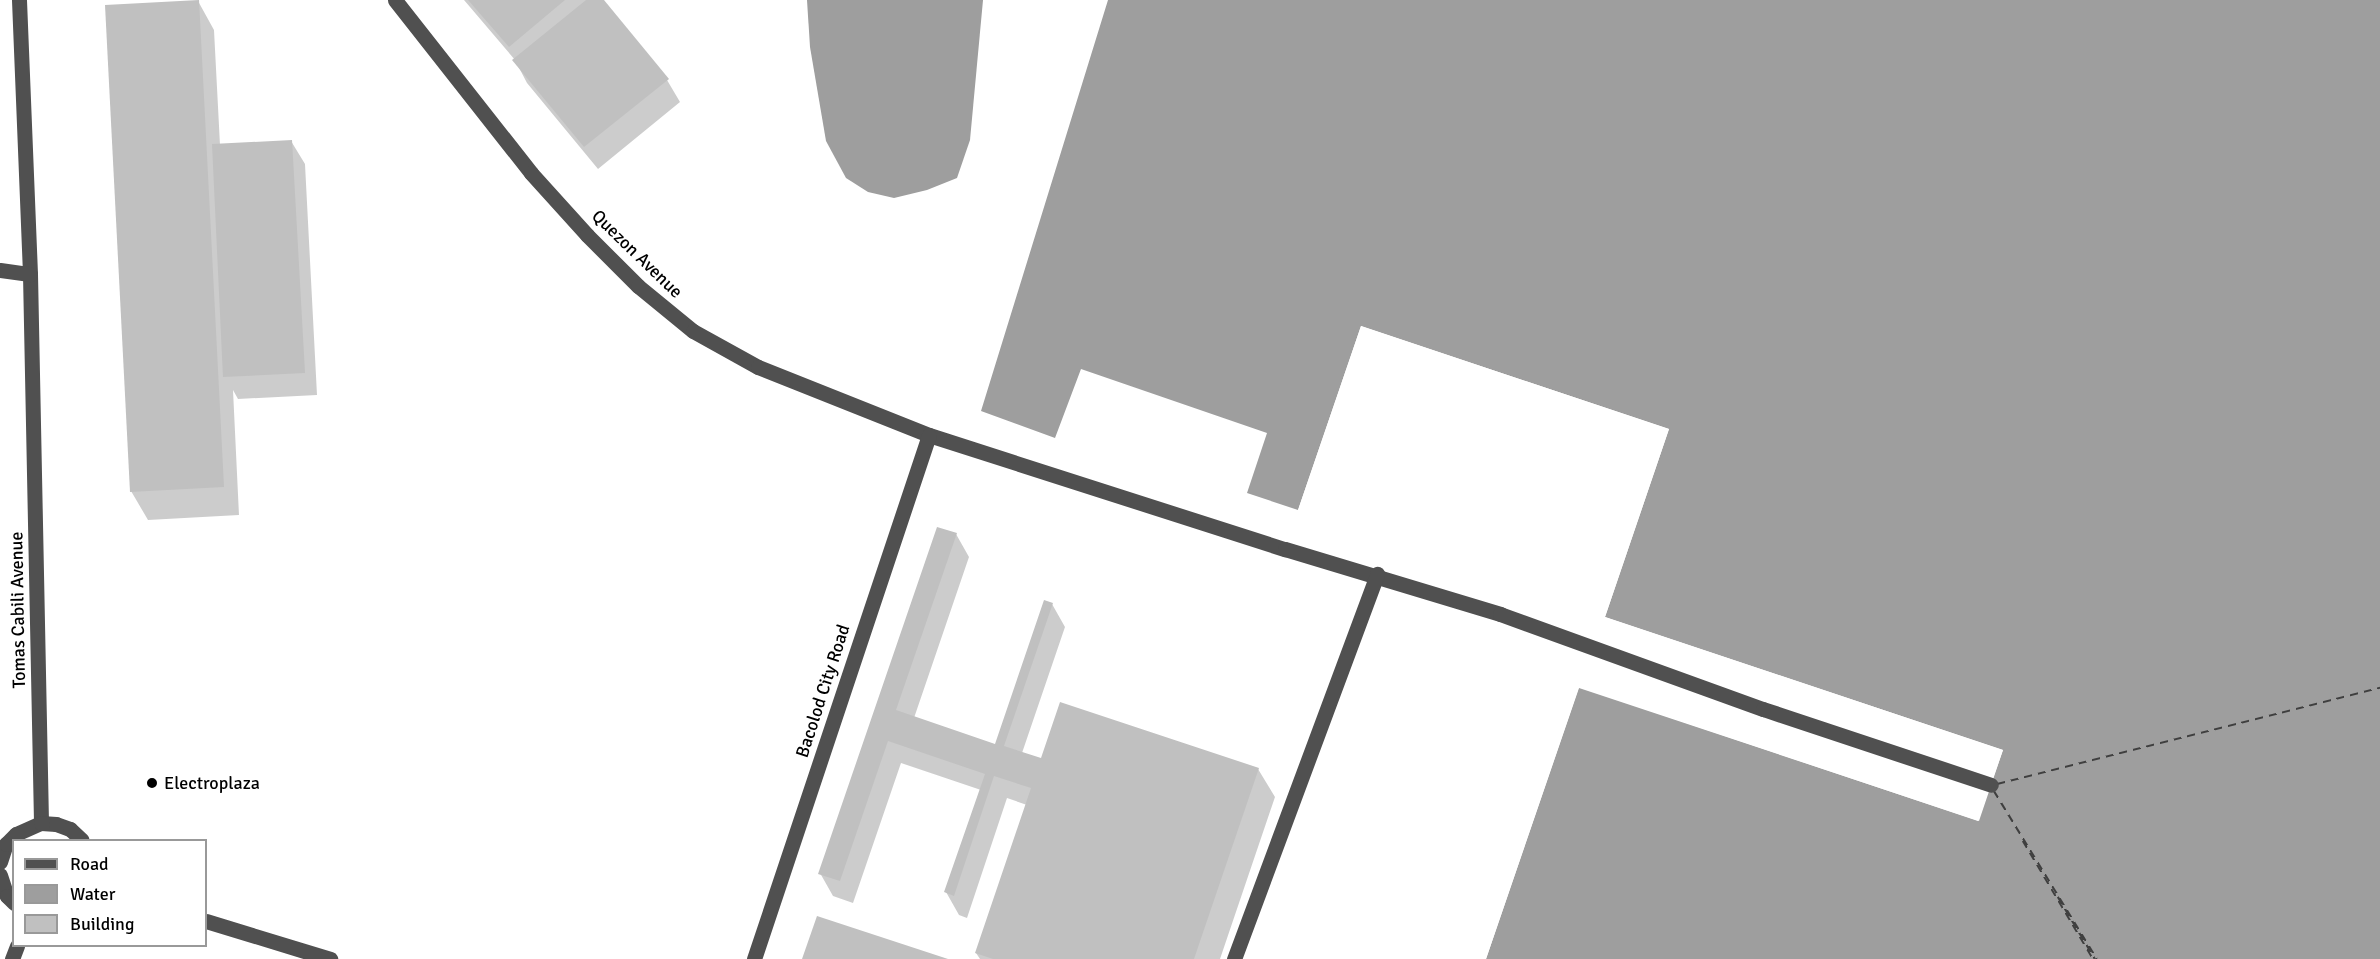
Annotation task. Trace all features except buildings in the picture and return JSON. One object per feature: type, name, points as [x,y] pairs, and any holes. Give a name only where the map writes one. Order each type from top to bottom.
[{"type":"street","name":"Tomas Cabili Avenue","points":[[19,0],[30,274],[42,823]]},
{"type":"street","name":"Quezon Avenue","points":[[395,0],[531,173],[638,286],[693,331],[758,367],[928,435],[1285,549],[1377,574],[1500,614],[1763,709],[1991,785]]},
{"type":"street","points":[[0,270],[30,274]]},
{"type":"street","name":"Bacolod City Road","points":[[754,959],[928,435]]},
{"type":"street","points":[[1234,959],[1377,574]]},
{"type":"street","points":[[0,862],[6,844],[16,834],[42,823],[56,824],[70,829],[81,839]]},
{"type":"street","points":[[1,881],[12,900]]},
{"type":"street","points":[[207,921],[330,959]]},
{"type":"water","points":[[807,0],[983,0],[970,140],[957,178],[927,190],[894,198],[868,192],[846,178],[826,141],[810,47]]},
{"type":"water","points":[[1108,0],[2380,0],[2380,959],[1486,959],[1579,687],[1978,821],[2003,750],[1605,617],[1669,429],[1361,326],[1298,510],[1247,493],[1267,433],[1081,369],[1055,438],[981,411]]},
{"type":"pier","points":[[1361,326],[1669,429],[1605,617],[2003,750],[1979,821],[1579,688],[1486,959],[1483,959],[1577,685],[1977,817],[1999,751],[1603,619],[1665,430],[1363,329],[1301,511],[1297,513]]},
{"type":"ferry route","points":[[1997,784],[2380,688]]},
{"type":"ferry route","points":[[1994,791],[2097,959]]},
{"type":"ferry route","points":[[2023,841],[2093,959]]},
{"type":"ferry route","points":[[2058,897],[2095,959]]},
{"type":"place","name":"Electroplaza","points":[[152,783]]}]
